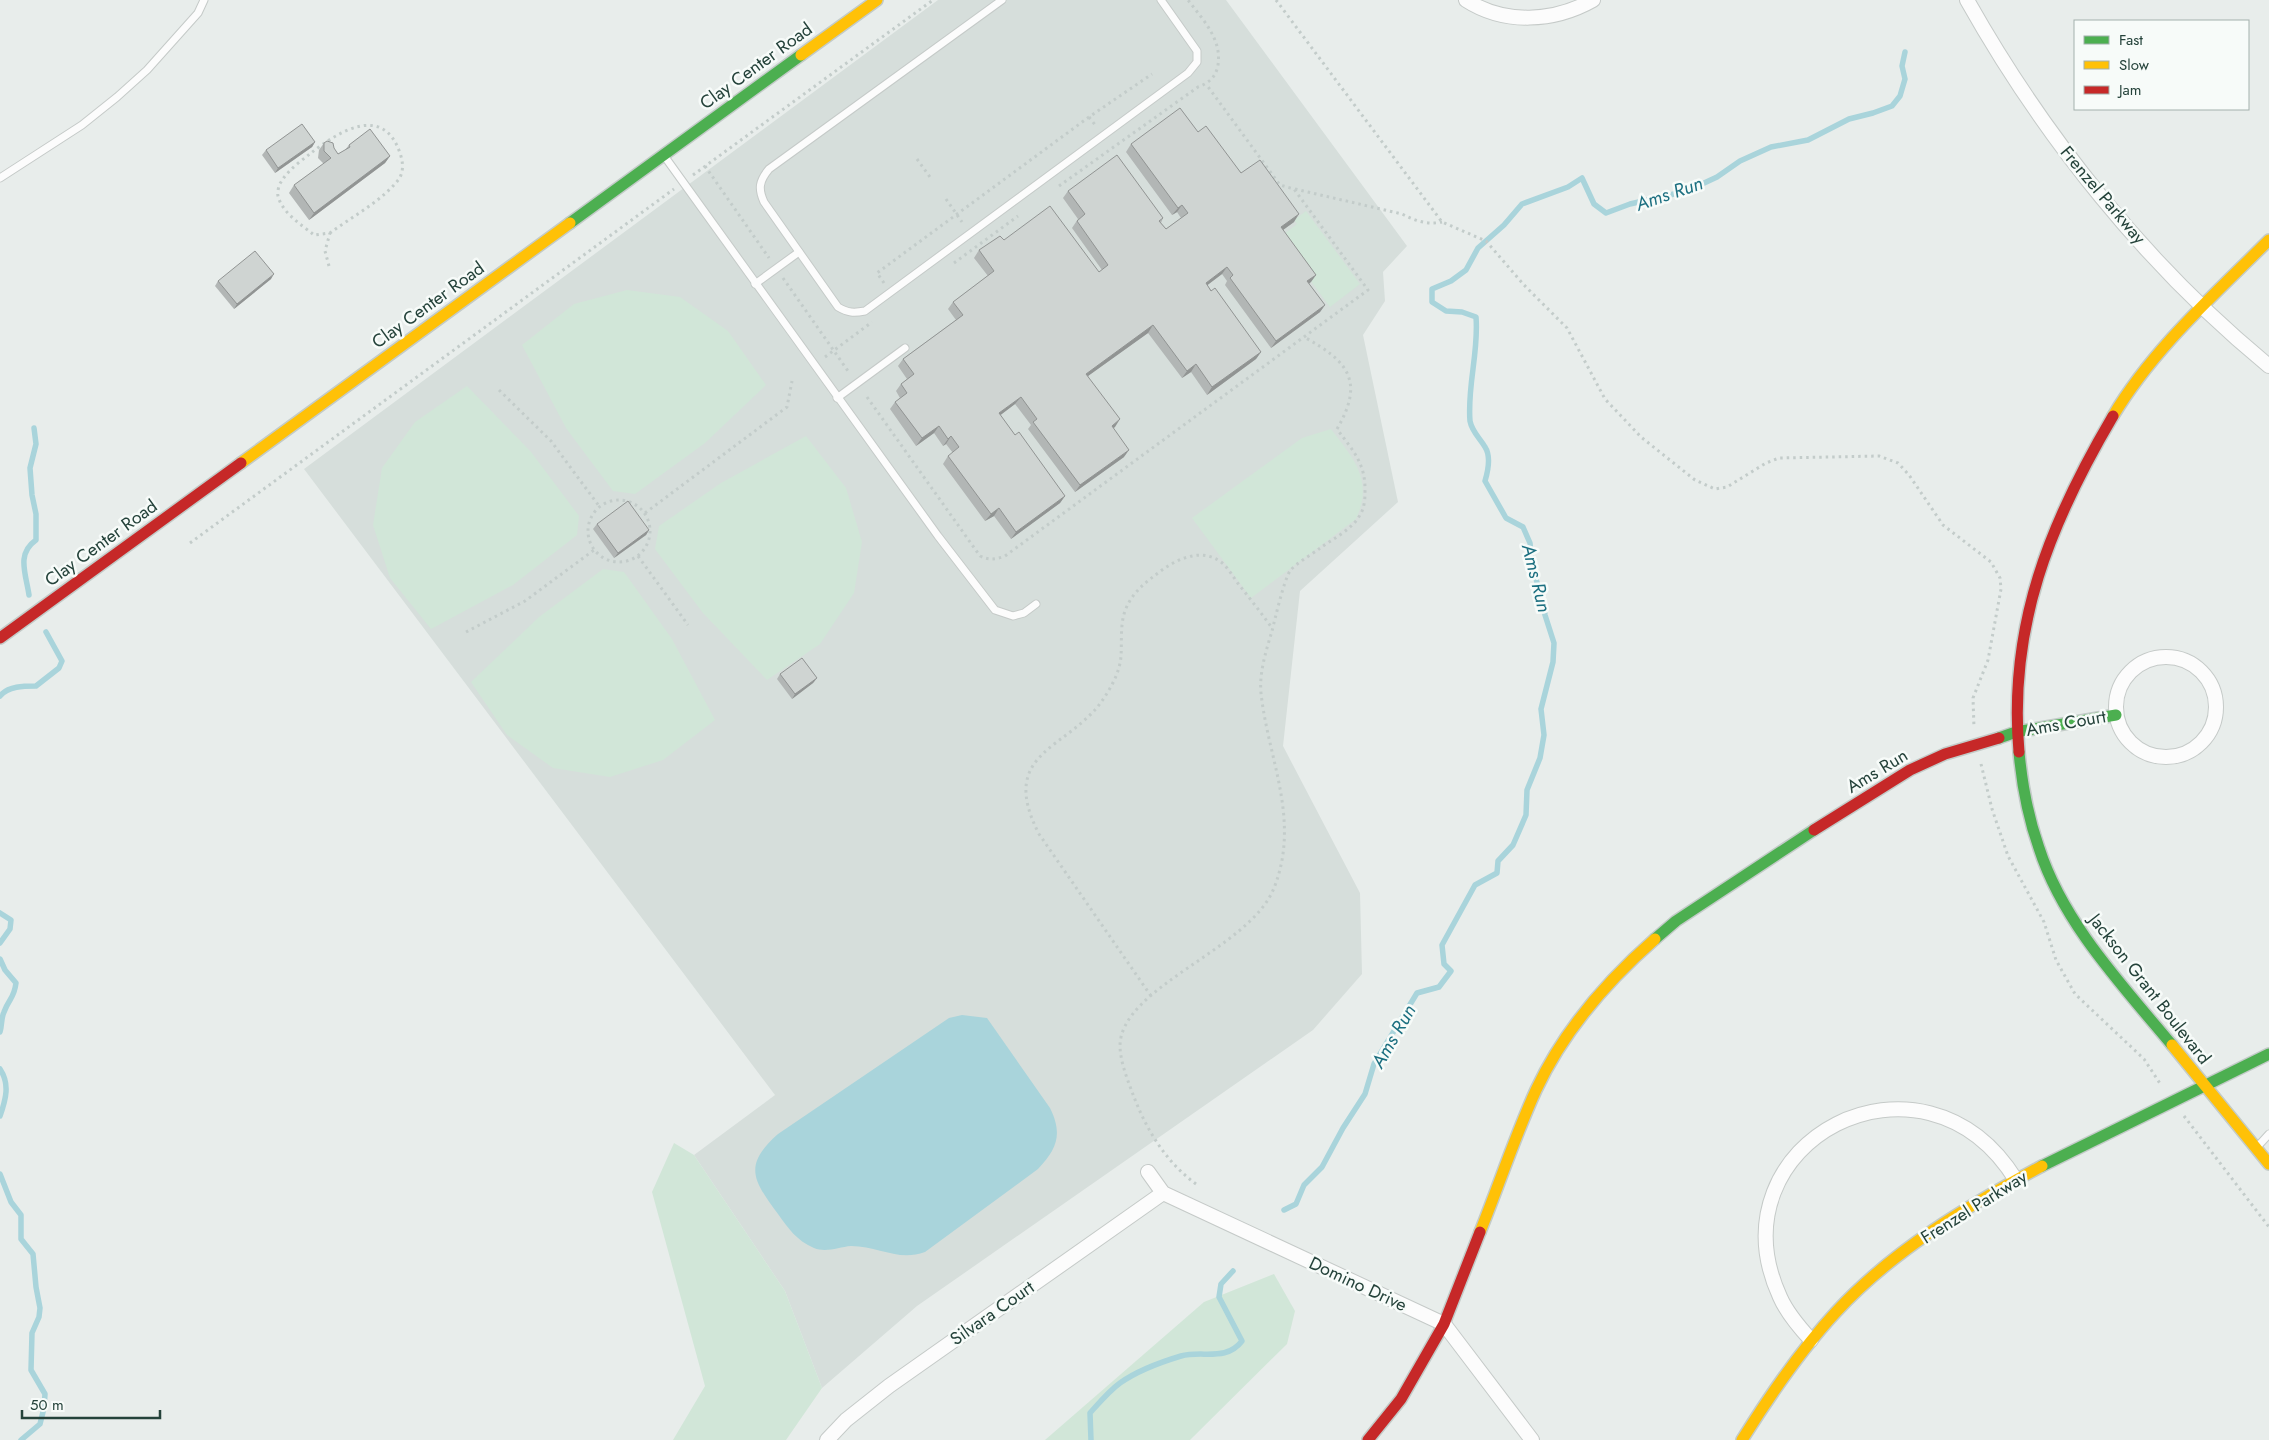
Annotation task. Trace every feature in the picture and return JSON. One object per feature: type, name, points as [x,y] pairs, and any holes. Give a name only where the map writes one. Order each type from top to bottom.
[{"type":"street","name":"Clay Center Road","points":[[0,638],[877,0]]},
{"type":"street","points":[[1466,0],[1498,15],[1525,18],[1556,14],[1593,0]]},
{"type":"street","name":"Frenzel Parkway","points":[[1967,0],[2007,67],[2068,154],[2148,248],[2203,306],[2269,366]]},
{"type":"street","name":"Jackson Grant Boulevard","points":[[2269,240],[2175,334],[2133,386],[2104,432],[2045,552],[2024,637],[2016,732],[2026,801],[2039,848],[2054,883],[2092,949],[2269,1164]]},
{"type":"street","name":"Ams Court","points":[[2166,656],[2183,660],[2198,669],[2210,682],[2215,699],[2215,716],[2210,731],[2201,744],[2188,752],[2173,757],[2157,757],[2136,747],[2120,730],[2116,714],[2116,697],[2122,681],[2134,668],[2149,659],[2166,656]]},
{"type":"street","name":"Ams Court","points":[[2016,732],[2116,714]]},
{"type":"street","name":"Ams Run","points":[[1368,1440],[1401,1399],[1444,1324],[1536,1090],[1553,1057],[1582,1015],[1616,973],[1644,946],[1676,921],[1884,785],[1937,757],[1978,746],[2016,732]]},
{"type":"street","name":"Frenzel Parkway","points":[[1742,1440],[1767,1400],[1810,1340],[1878,1274],[1918,1240],[1948,1219],[2016,1180],[2171,1101],[2269,1054]]},
{"type":"street","points":[[1810,1340],[1794,1321],[1781,1299],[1768,1263],[1766,1236],[1767,1220],[1781,1178],[1792,1160],[1810,1140],[1832,1126],[1879,1110],[1905,1109],[1928,1113],[1949,1119],[1984,1141],[2007,1165],[2016,1180]]},
{"type":"street","name":"Domino Drive","points":[[1148,1172],[1163,1193],[1444,1324],[1532,1440]]},
{"type":"street","name":"Silvara Court","points":[[827,1440],[846,1420],[889,1386],[1163,1193]]},
{"type":"lane","points":[[0,178],[82,125],[117,97],[147,70],[198,13],[204,0]]},
{"type":"lane","points":[[1002,0],[769,169],[762,177],[759,186],[764,202],[838,306],[846,311],[854,313],[865,311],[1194,67],[1197,51],[1160,0]]},
{"type":"lane","points":[[663,155],[943,543],[995,610],[1013,616],[1024,613],[1036,604]]},
{"type":"lane","points":[[755,284],[799,252]]},
{"type":"lane","points":[[838,398],[905,348]]},
{"type":"lane","points":[[2255,1148],[2269,1134]]},
{"type":"path","points":[[696,173],[933,0]]},
{"type":"path","points":[[1276,0],[1442,222],[1486,241],[1524,285],[1567,328],[1605,399],[1641,437],[1706,487],[1715,489],[1727,487],[1766,463],[1779,458],[1879,456],[1898,463],[1909,475],[1943,525],[1991,562],[2000,578],[2001,589],[1988,660],[1973,698],[1974,723],[1992,809],[2008,856],[2044,922],[2056,960],[2075,994],[2144,1059],[2171,1101],[2269,1227]]},
{"type":"path","points":[[891,292],[877,273],[1089,117],[1152,74]]},
{"type":"path","points":[[1206,84],[1280,185],[1402,214],[1416,222],[1432,224],[1442,222]]},
{"type":"path","points":[[1089,117],[1096,126]]},
{"type":"path","points":[[329,266],[325,251],[330,232],[388,191],[400,177],[403,163],[397,145],[389,134],[376,127],[363,125],[332,136],[296,165],[280,183],[278,196],[289,215],[314,235],[330,232]]},
{"type":"path","points":[[917,159],[930,177]]},
{"type":"path","points":[[706,166],[769,258]]},
{"type":"path","points":[[867,397],[980,556],[988,560],[1004,556],[1368,290],[1294,189]]},
{"type":"path","points":[[190,543],[670,192]]},
{"type":"path","points":[[946,199],[962,222]]},
{"type":"path","points":[[783,278],[848,371]]},
{"type":"path","points":[[1196,1184],[1172,1164],[1161,1149],[1138,1105],[1124,1070],[1120,1044],[1127,1020],[1151,996],[1240,931],[1267,904],[1280,869],[1284,813],[1279,778],[1261,692],[1264,662],[1272,628],[1290,570],[1351,526],[1361,514],[1364,504],[1364,471],[1360,460],[1337,429],[1348,411],[1351,393],[1348,374],[1341,362],[1326,349],[1304,337]]},
{"type":"path","points":[[645,513],[787,406],[792,381]]},
{"type":"path","points":[[499,390],[551,441],[599,506]]},
{"type":"path","points":[[619,499],[634,503],[645,513],[651,532],[645,550],[629,561],[610,561],[594,550],[587,531],[592,513],[599,506],[608,501],[619,499]]},
{"type":"path","points":[[466,632],[525,601],[594,550]]},
{"type":"path","points":[[638,556],[688,625]]},
{"type":"path","points":[[1151,996],[1039,834],[1030,815],[1026,798],[1032,767],[1042,754],[1083,720],[1102,700],[1114,682],[1121,659],[1124,613],[1134,594],[1174,562],[1190,556],[1209,557],[1222,563],[1272,628]]},
{"type":"shaded area","points":[[938,0],[1226,0],[1407,246],[1383,272],[1385,301],[1363,335],[1398,502],[1300,591],[1283,746],[1360,893],[1362,974],[1313,1030],[917,1306],[822,1388],[785,1291],[694,1155],[775,1095],[304,469]]},
{"type":"green space","points":[[1306,211],[1360,284],[1330,307],[1279,238],[1297,224],[1294,220]]},
{"type":"green space","points":[[627,290],[680,297],[728,331],[766,385],[705,443],[635,494],[613,491],[566,428],[522,345],[574,304]]},
{"type":"green space","points":[[467,386],[531,452],[579,516],[577,535],[513,585],[431,629],[390,578],[373,525],[382,468],[415,422]]},
{"type":"green space","points":[[1331,429],[1353,460],[1362,481],[1363,493],[1356,519],[1251,598],[1192,518],[1302,438]]},
{"type":"green space","points":[[806,436],[846,488],[862,542],[854,593],[820,644],[767,680],[703,613],[655,549],[659,526],[721,483]]},
{"type":"green space","points":[[603,569],[624,572],[672,639],[715,720],[663,760],[610,777],[553,768],[507,735],[471,682],[539,617]]},
{"type":"green space","points":[[674,1143],[694,1155],[785,1291],[822,1388],[786,1440],[673,1440],[705,1386],[652,1192]]},
{"type":"green space","points":[[1274,1274],[1295,1311],[1287,1344],[1190,1440],[1045,1440],[1204,1302]]},
{"type":"water","points":[[962,1015],[987,1018],[1050,1108],[1057,1133],[1054,1148],[1050,1155],[1038,1169],[925,1252],[906,1255],[851,1246],[823,1250],[803,1242],[785,1224],[758,1183],[756,1165],[759,1155],[778,1134],[949,1018]]},
{"type":"building","points":[[1180,108],[1198,132],[1206,126],[1241,173],[1260,160],[1299,214],[1281,227],[1316,275],[1307,281],[1325,305],[1276,341],[1230,278],[1233,275],[1227,267],[1206,283],[1211,291],[1215,288],[1261,352],[1212,387],[1196,364],[1187,371],[1153,325],[1086,374],[1120,419],[1112,426],[1129,450],[1080,485],[1033,422],[1037,419],[1021,397],[999,413],[1015,435],[1019,432],[1065,496],[1016,532],[999,508],[991,514],[948,456],[959,447],[951,436],[948,439],[939,426],[922,438],[895,402],[907,393],[901,384],[914,374],[903,359],[963,315],[953,302],[994,271],[979,250],[1000,236],[1004,240],[1050,206],[1099,272],[1108,265],[1077,221],[1085,214],[1068,191],[1117,155],[1163,218],[1159,221],[1166,229],[1188,213],[1182,205],[1178,208],[1131,144]]},
{"type":"building","points":[[302,124],[315,142],[278,168],[266,150]]},
{"type":"building","points":[[370,129],[390,156],[314,213],[294,185],[331,158],[324,151],[324,143],[327,141],[333,143],[338,154],[350,147],[349,145]]},
{"type":"building","points":[[255,251],[274,274],[237,304],[218,281]]},
{"type":"building","points":[[628,501],[649,530],[618,553],[597,524]]},
{"type":"building","points":[[802,658],[817,678],[795,694],[780,674]]},
{"type":"waterway","name":"Ams Run","points":[[1284,1210],[1296,1204],[1304,1185],[1322,1167],[1343,1128],[1365,1094],[1374,1064],[1417,993],[1439,987],[1451,971],[1444,964],[1442,945],[1475,885],[1497,873],[1498,861],[1513,845],[1526,815],[1527,790],[1540,758],[1544,735],[1541,709],[1553,662],[1554,643],[1533,570],[1530,543],[1523,527],[1506,518],[1485,481],[1488,455],[1472,428],[1470,421],[1476,317],[1462,312],[1446,311],[1432,302],[1432,289],[1451,281],[1466,270],[1478,248],[1504,225],[1522,204],[1568,187],[1582,178],[1594,204],[1606,213],[1630,204],[1687,191],[1717,177],[1740,161],[1771,147],[1808,140],[1849,119],[1892,106],[1900,96],[1905,79],[1902,66],[1905,52]]},
{"type":"waterway","points":[[29,595],[24,558],[26,552],[36,540],[36,514],[32,495],[30,468],[36,444],[34,428]]},
{"type":"waterway","points":[[0,696],[12,688],[36,686],[59,668],[62,661],[46,632]]},
{"type":"waterway","points":[[0,913],[11,920],[10,929],[0,943]]},
{"type":"waterway","points":[[0,959],[5,970],[16,983],[14,992],[3,1014],[0,1032]]},
{"type":"waterway","points":[[0,1069],[6,1086],[4,1104],[0,1116]]},
{"type":"waterway","points":[[0,1174],[11,1202],[21,1215],[21,1239],[33,1254],[40,1308],[39,1317],[32,1333],[31,1370],[45,1394],[44,1408],[40,1424],[21,1440]]},
{"type":"waterway","name":"Ams Run","points":[[1091,1440],[1090,1413],[1120,1383],[1141,1371],[1165,1361],[1189,1354],[1213,1354],[1229,1351],[1242,1341],[1219,1297],[1221,1284],[1233,1271]]},
{"type":"traffic: fast","points":[[570,223],[801,55]]},
{"type":"traffic: fast","points":[[1999,738],[2016,732],[2116,715]]},
{"type":"traffic: fast","points":[[2019,752],[2026,801],[2035,836],[2050,876],[2063,902],[2079,928],[2115,977],[2172,1045]]},
{"type":"traffic: fast","points":[[1655,939],[1676,921],[1814,830]]},
{"type":"traffic: fast","points":[[2042,1166],[2269,1054]]},
{"type":"traffic: slow","points":[[801,55],[877,0]]},
{"type":"traffic: slow","points":[[241,463],[570,223]]},
{"type":"traffic: slow","points":[[2113,416],[2129,391],[2165,345],[2269,240]]},
{"type":"traffic: slow","points":[[1480,1232],[1528,1107],[1559,1048],[1603,990],[1655,939]]},
{"type":"traffic: slow","points":[[2172,1045],[2269,1164]]},
{"type":"traffic: slow","points":[[1742,1440],[1798,1358],[1836,1312],[1858,1290],[1933,1230],[2042,1166]]},
{"type":"traffic: jam","points":[[2019,752],[2017,706],[2020,661],[2027,619],[2038,577],[2070,496],[2113,416]]},
{"type":"traffic: jam","points":[[0,638],[241,463]]},
{"type":"traffic: jam","points":[[1814,830],[1910,770],[1945,754],[1999,738]]},
{"type":"traffic: jam","points":[[1368,1440],[1401,1399],[1444,1324],[1480,1232]]}]
